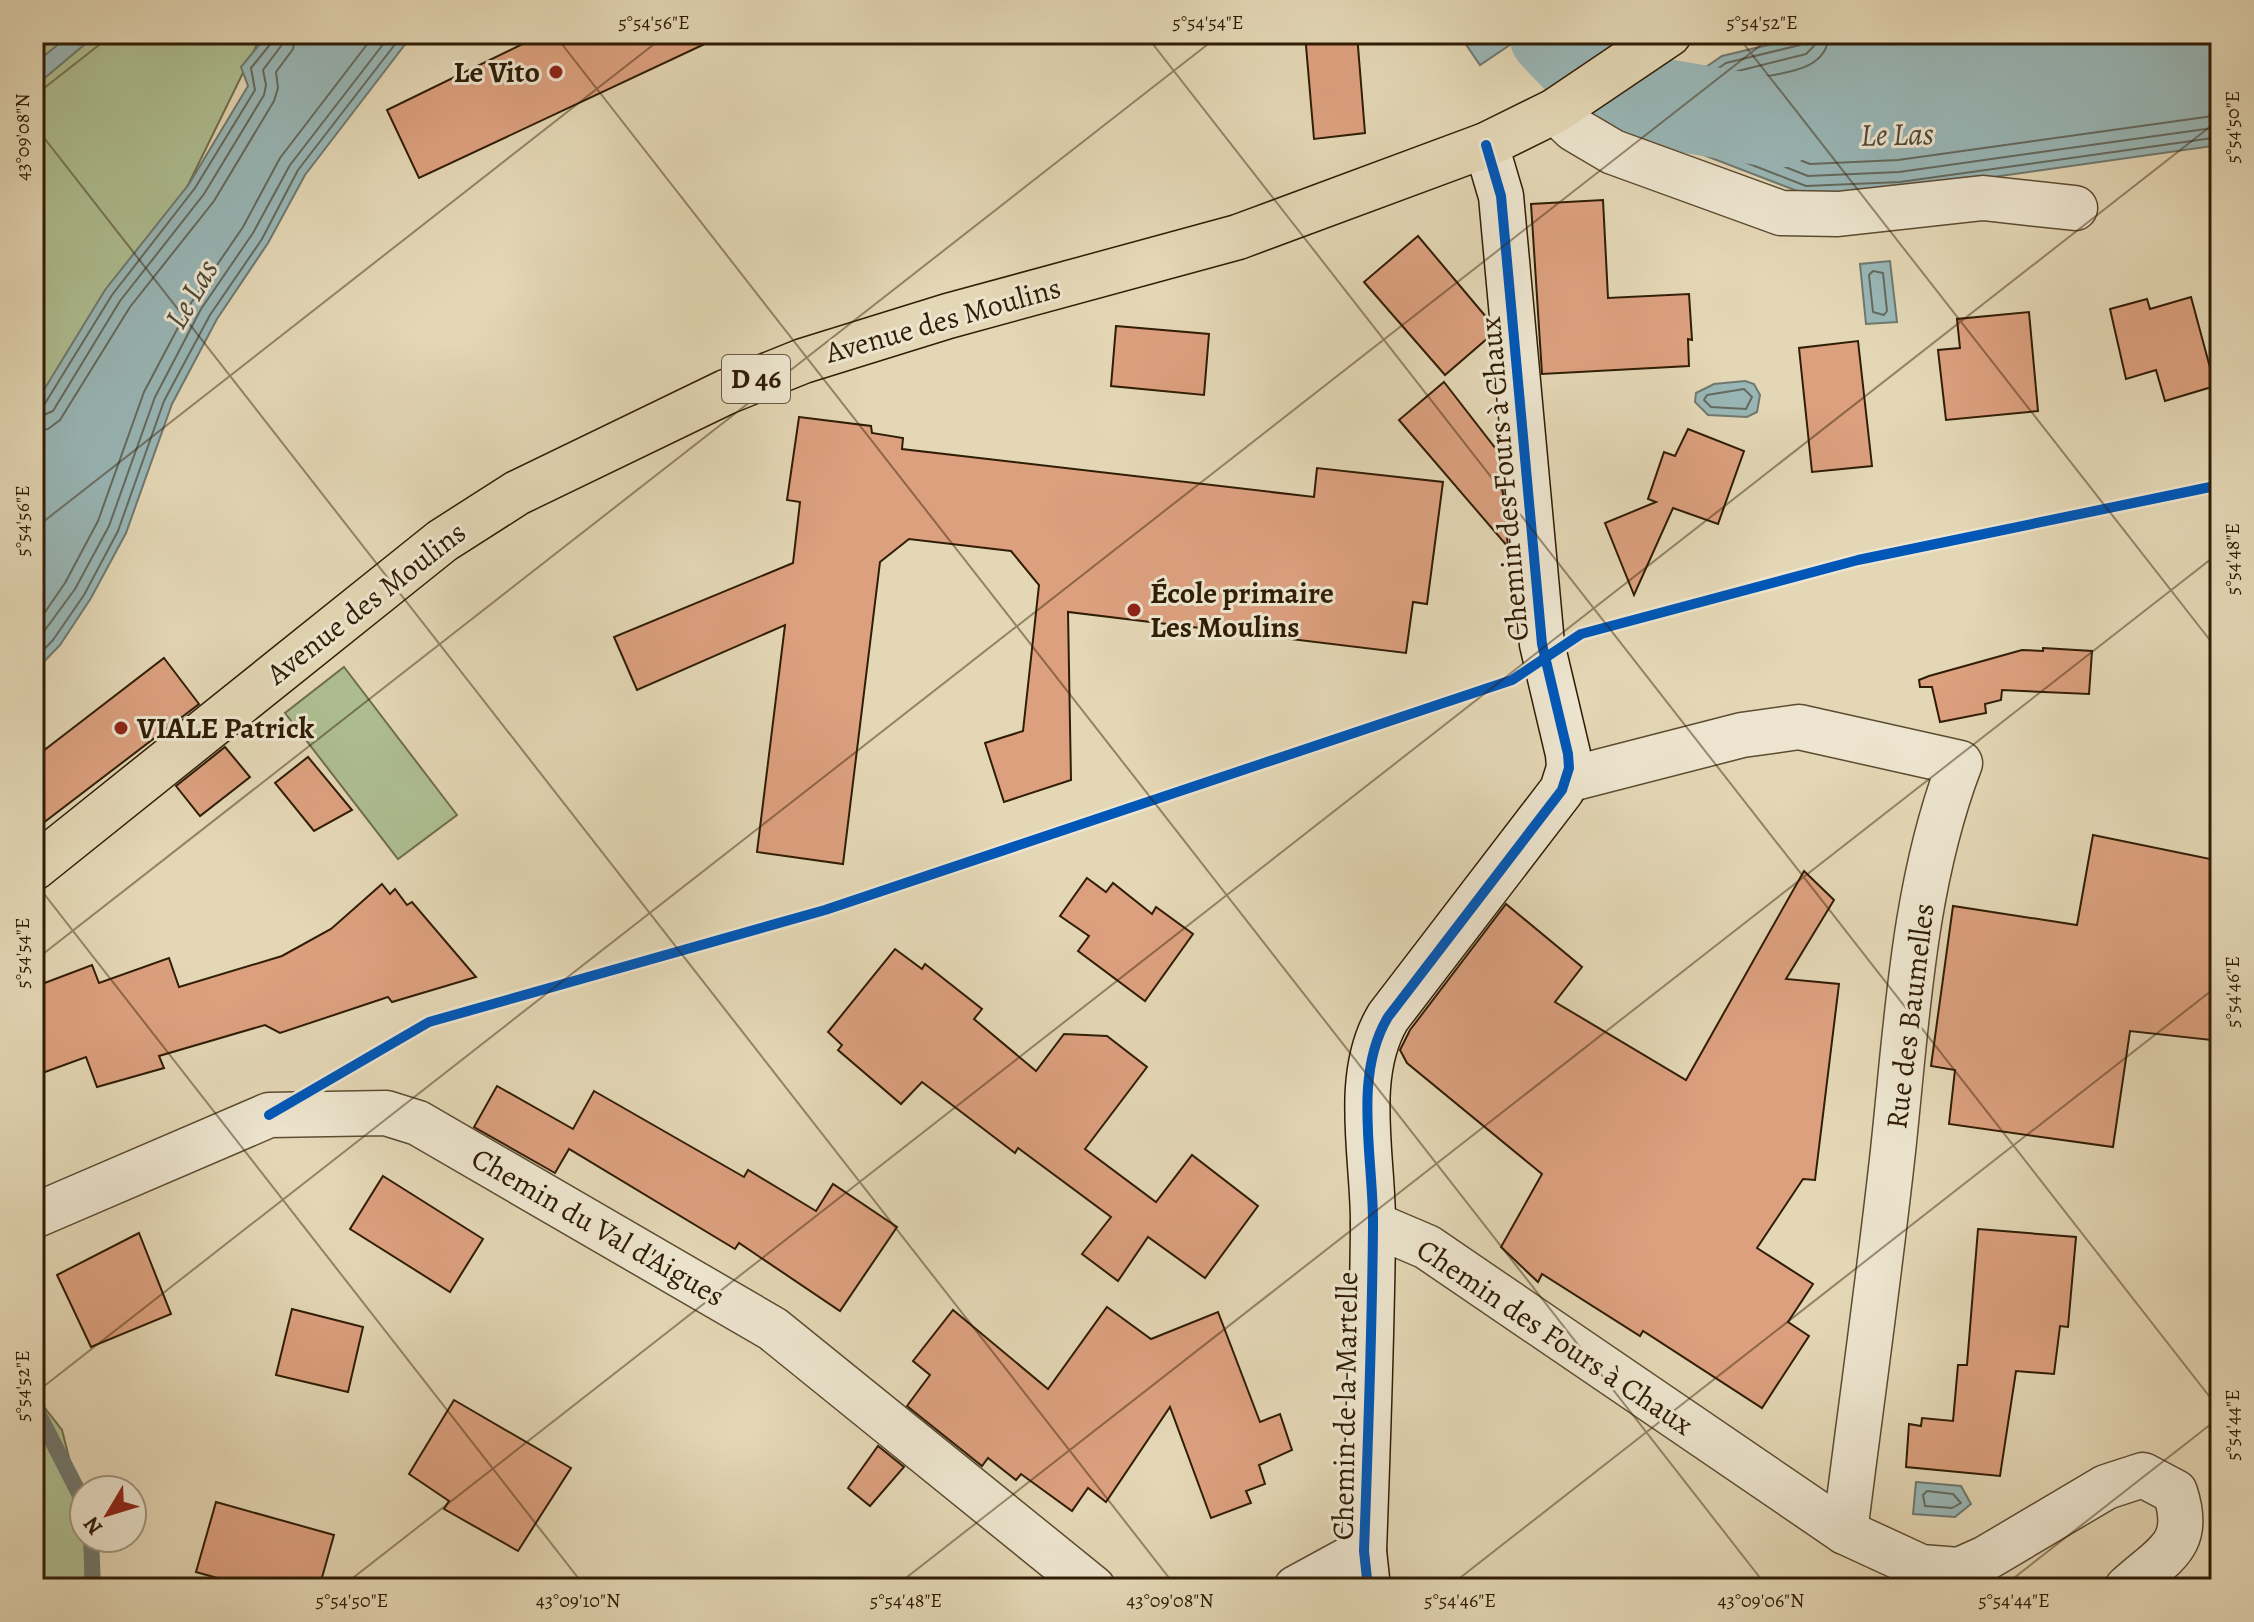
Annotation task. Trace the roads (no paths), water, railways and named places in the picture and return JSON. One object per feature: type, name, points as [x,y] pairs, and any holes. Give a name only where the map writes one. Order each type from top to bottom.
[{"type":"main road","name":"Avenue des Moulins","points":[[34,868],[442,541],[489,509],[548,478],[726,392],[803,361],[948,316],[1238,237],[1486,145],[1569,102],[1669,34]]},
{"type":"street","points":[[1569,102],[1586,138],[1613,152],[1781,213],[1850,214],[1983,198],[2075,208]]},
{"type":"street","name":"Chemin des Fours à Chaux","points":[[1486,145],[1501,196],[1542,644],[1566,740],[1567,780]]},
{"type":"street","name":"Rue des Baumelles","points":[[1567,780],[1742,735],[1799,727],[1960,763],[1949,793],[1915,936],[1892,1155],[1845,1532]]},
{"type":"street","points":[[1373,1224],[1369,1092],[1376,1038],[1388,1017],[1567,780]]},
{"type":"street","name":"Chemin du Val d'Aigues","points":[[34,1216],[269,1115],[386,1113],[418,1123],[773,1329],[1093,1588]]},
{"type":"street","name":"Chemin des Fours à Chaux","points":[[1373,1224],[1427,1247],[1845,1532],[1921,1567],[1959,1570],[1986,1558],[2106,1487],[2143,1475],[2175,1492],[2184,1519],[2176,1544],[2127,1588]]},
{"type":"street","name":"Chemin de la Martelle","points":[[1296,1588],[1366,1569],[1373,1224]]},
{"type":"water","points":[[71,34],[97,34],[34,87],[34,64]]},
{"type":"water","points":[[268,34],[413,34],[305,175],[268,243],[217,319],[172,404],[126,533],[91,598],[60,645],[34,672],[34,406],[105,290],[189,184],[248,86],[241,67]]},
{"type":"water","points":[[1469,34],[1526,34],[1480,65],[1463,40]]},
{"type":"water","points":[[1814,34],[2220,34],[2220,145],[1901,190],[1805,194],[1623,124],[1722,56]]},
{"type":"water","points":[[1890,261],[1897,322],[1866,324],[1860,264]]},
{"type":"water","points":[[1745,381],[1754,384],[1760,395],[1757,412],[1747,417],[1708,415],[1695,402],[1696,393],[1714,384]]},
{"type":"water","points":[[1916,1482],[1961,1486],[1971,1504],[1955,1517],[1913,1514]]},
{"type":"waterway","name":"Le Las","points":[[1554,34],[1612,95],[1776,123]]},
{"type":"waterway","points":[[38,1413],[69,1474]]},
{"type":"waterway","points":[[92,1554],[93,1588]]},
{"type":"place","name":"Le Vito","points":[[556,72]]},
{"type":"place","name":"École primaire Les Moulins","points":[[1134,610]]},
{"type":"place","name":"VIALE Patrick","points":[[121,728]]}]
